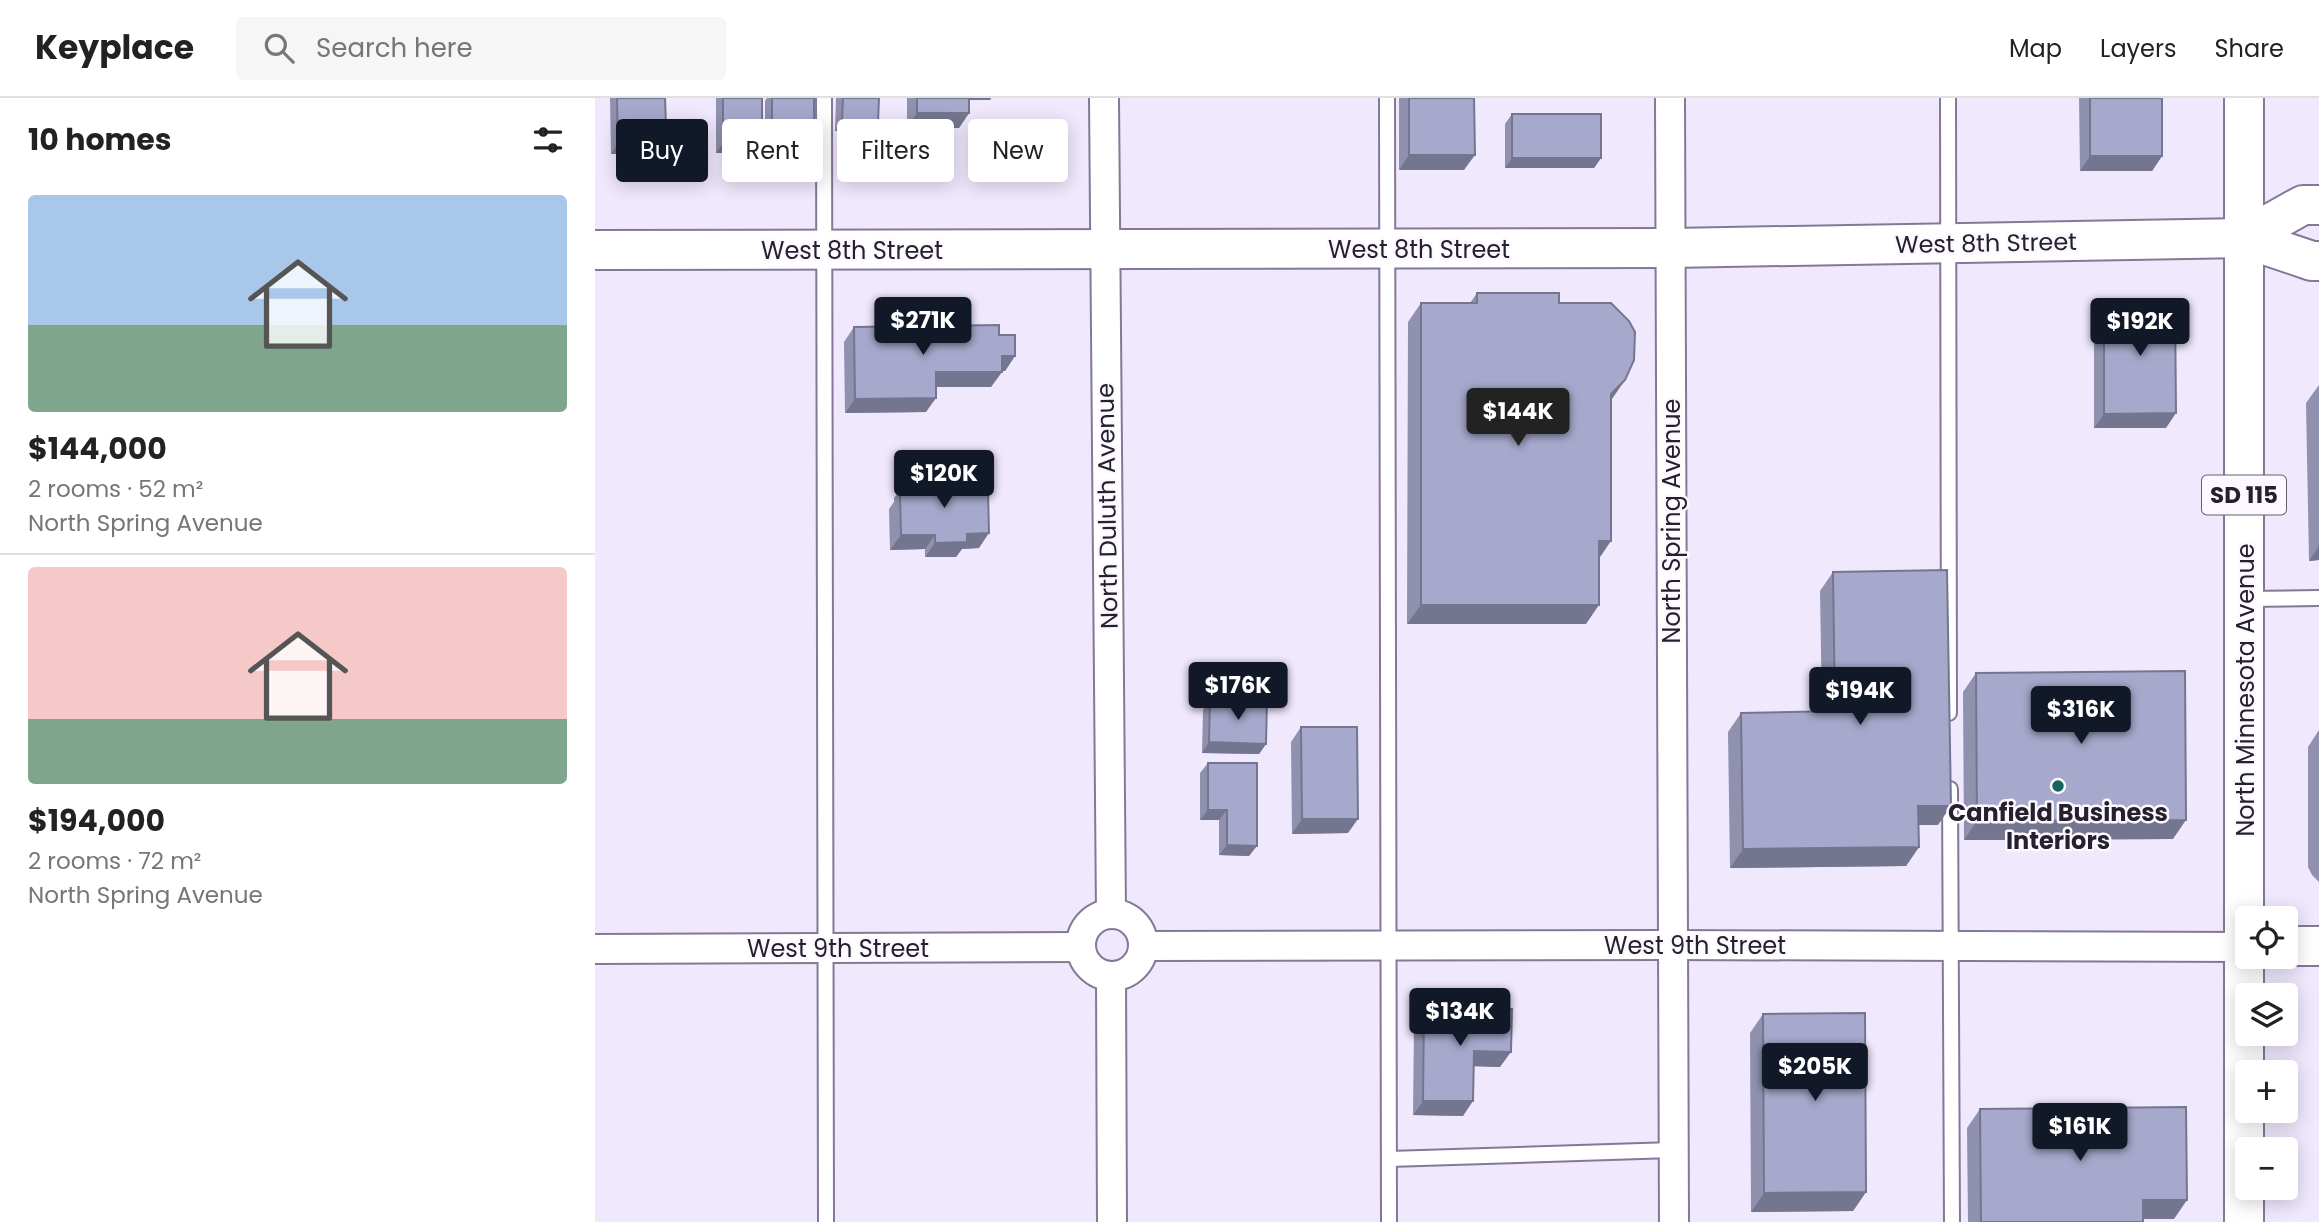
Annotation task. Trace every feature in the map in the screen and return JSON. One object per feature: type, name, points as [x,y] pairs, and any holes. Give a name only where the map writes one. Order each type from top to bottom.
[{"type":"street","name":"North Duluth Avenue","points":[[1104,98],[1111,914]]},
{"type":"street","name":"North Spring Avenue","points":[[1669,98],[1674,1222]]},
{"type":"street","name":"North Minnesota Avenue","points":[[2244,98],[2246,906]]},
{"type":"street","name":"West 8th Street","points":[[2244,239],[2302,205],[2319,205]]},
{"type":"street","name":"West 8th Street","points":[[595,250],[1671,248],[2244,239],[2319,261]]},
{"type":"street","points":[[1111,914],[1130,920],[1137,927],[1143,946],[1141,956],[1129,970],[1121,975],[1111,976],[1102,974],[1087,964],[1081,947],[1082,937],[1092,921],[1111,914]]},
{"type":"street","name":"West 9th Street","points":[[1143,946],[2235,947]]},
{"type":"street","points":[[2298,946],[2319,946]]},
{"type":"street","name":"West 9th Street","points":[[595,949],[1081,947]]},
{"type":"street","name":"SD 115","points":[[2244,1222],[2246,969]]},
{"type":"street","points":[[1111,976],[1112,1222]]},
{"type":"lane","points":[[824,98],[826,1222]]},
{"type":"lane","points":[[1387,98],[1389,1222]]},
{"type":"lane","points":[[1948,98],[1949,726]]},
{"type":"lane","points":[[2245,598],[2319,598]]},
{"type":"lane","points":[[1950,781],[1952,1222]]},
{"type":"lane","points":[[1389,1159],[1673,1150]]},
{"type":"building","points":[[617,98],[665,98],[666,119],[617,119]]},
{"type":"building","points":[[723,98],[762,98],[762,119],[723,119]]},
{"type":"building","points":[[772,98],[814,98],[814,119],[772,119]]},
{"type":"building","points":[[843,98],[879,98],[878,119],[842,119]]},
{"type":"building","points":[[917,98],[969,98],[969,113],[917,113]]},
{"type":"building","points":[[1409,98],[1474,98],[1475,155],[1409,155]]},
{"type":"building","points":[[2090,98],[2162,98],[2162,156],[2090,156]]},
{"type":"building","points":[[1512,114],[1601,114],[1601,158],[1512,158]]},
{"type":"building","points":[[1477,293],[1559,293],[1559,303],[1611,303],[1629,321],[1635,332],[1634,360],[1625,380],[1611,394],[1611,541],[1599,541],[1599,605],[1421,605],[1421,303],[1477,303]]},
{"type":"building","points":[[2104,303],[2175,303],[2176,413],[2104,414]]},
{"type":"building","points":[[999,325],[999,335],[1015,335],[1015,356],[1002,356],[1002,372],[936,372],[936,398],[855,399],[854,327]]},
{"type":"building","points":[[965,476],[965,484],[977,484],[977,492],[988,491],[989,533],[967,534],[967,542],[935,543],[935,535],[901,535],[900,494],[905,494],[905,484],[931,483],[931,477]]},
{"type":"building","points":[[1947,570],[1951,806],[1918,806],[1919,847],[1743,849],[1741,713],[1835,711],[1833,572]]},
{"type":"building","points":[[2185,671],[2186,820],[1977,821],[1976,673]]},
{"type":"building","points":[[1210,700],[1267,701],[1266,744],[1209,742]]},
{"type":"building","points":[[1301,727],[1357,727],[1358,819],[1302,819]]},
{"type":"building","points":[[1208,763],[1257,763],[1257,846],[1227,845],[1227,810],[1208,810]]},
{"type":"building","points":[[1424,1007],[1512,1009],[1511,1052],[1474,1051],[1473,1101],[1423,1101]]},
{"type":"building","points":[[1865,1013],[1866,1192],[1764,1193],[1763,1014]]},
{"type":"building","points":[[2186,1107],[2187,1200],[2143,1200],[2143,1222],[1981,1222],[1980,1109]]},
{"type":"place","name":"Canfield Business Interiors","points":[[2058,786]]}]
